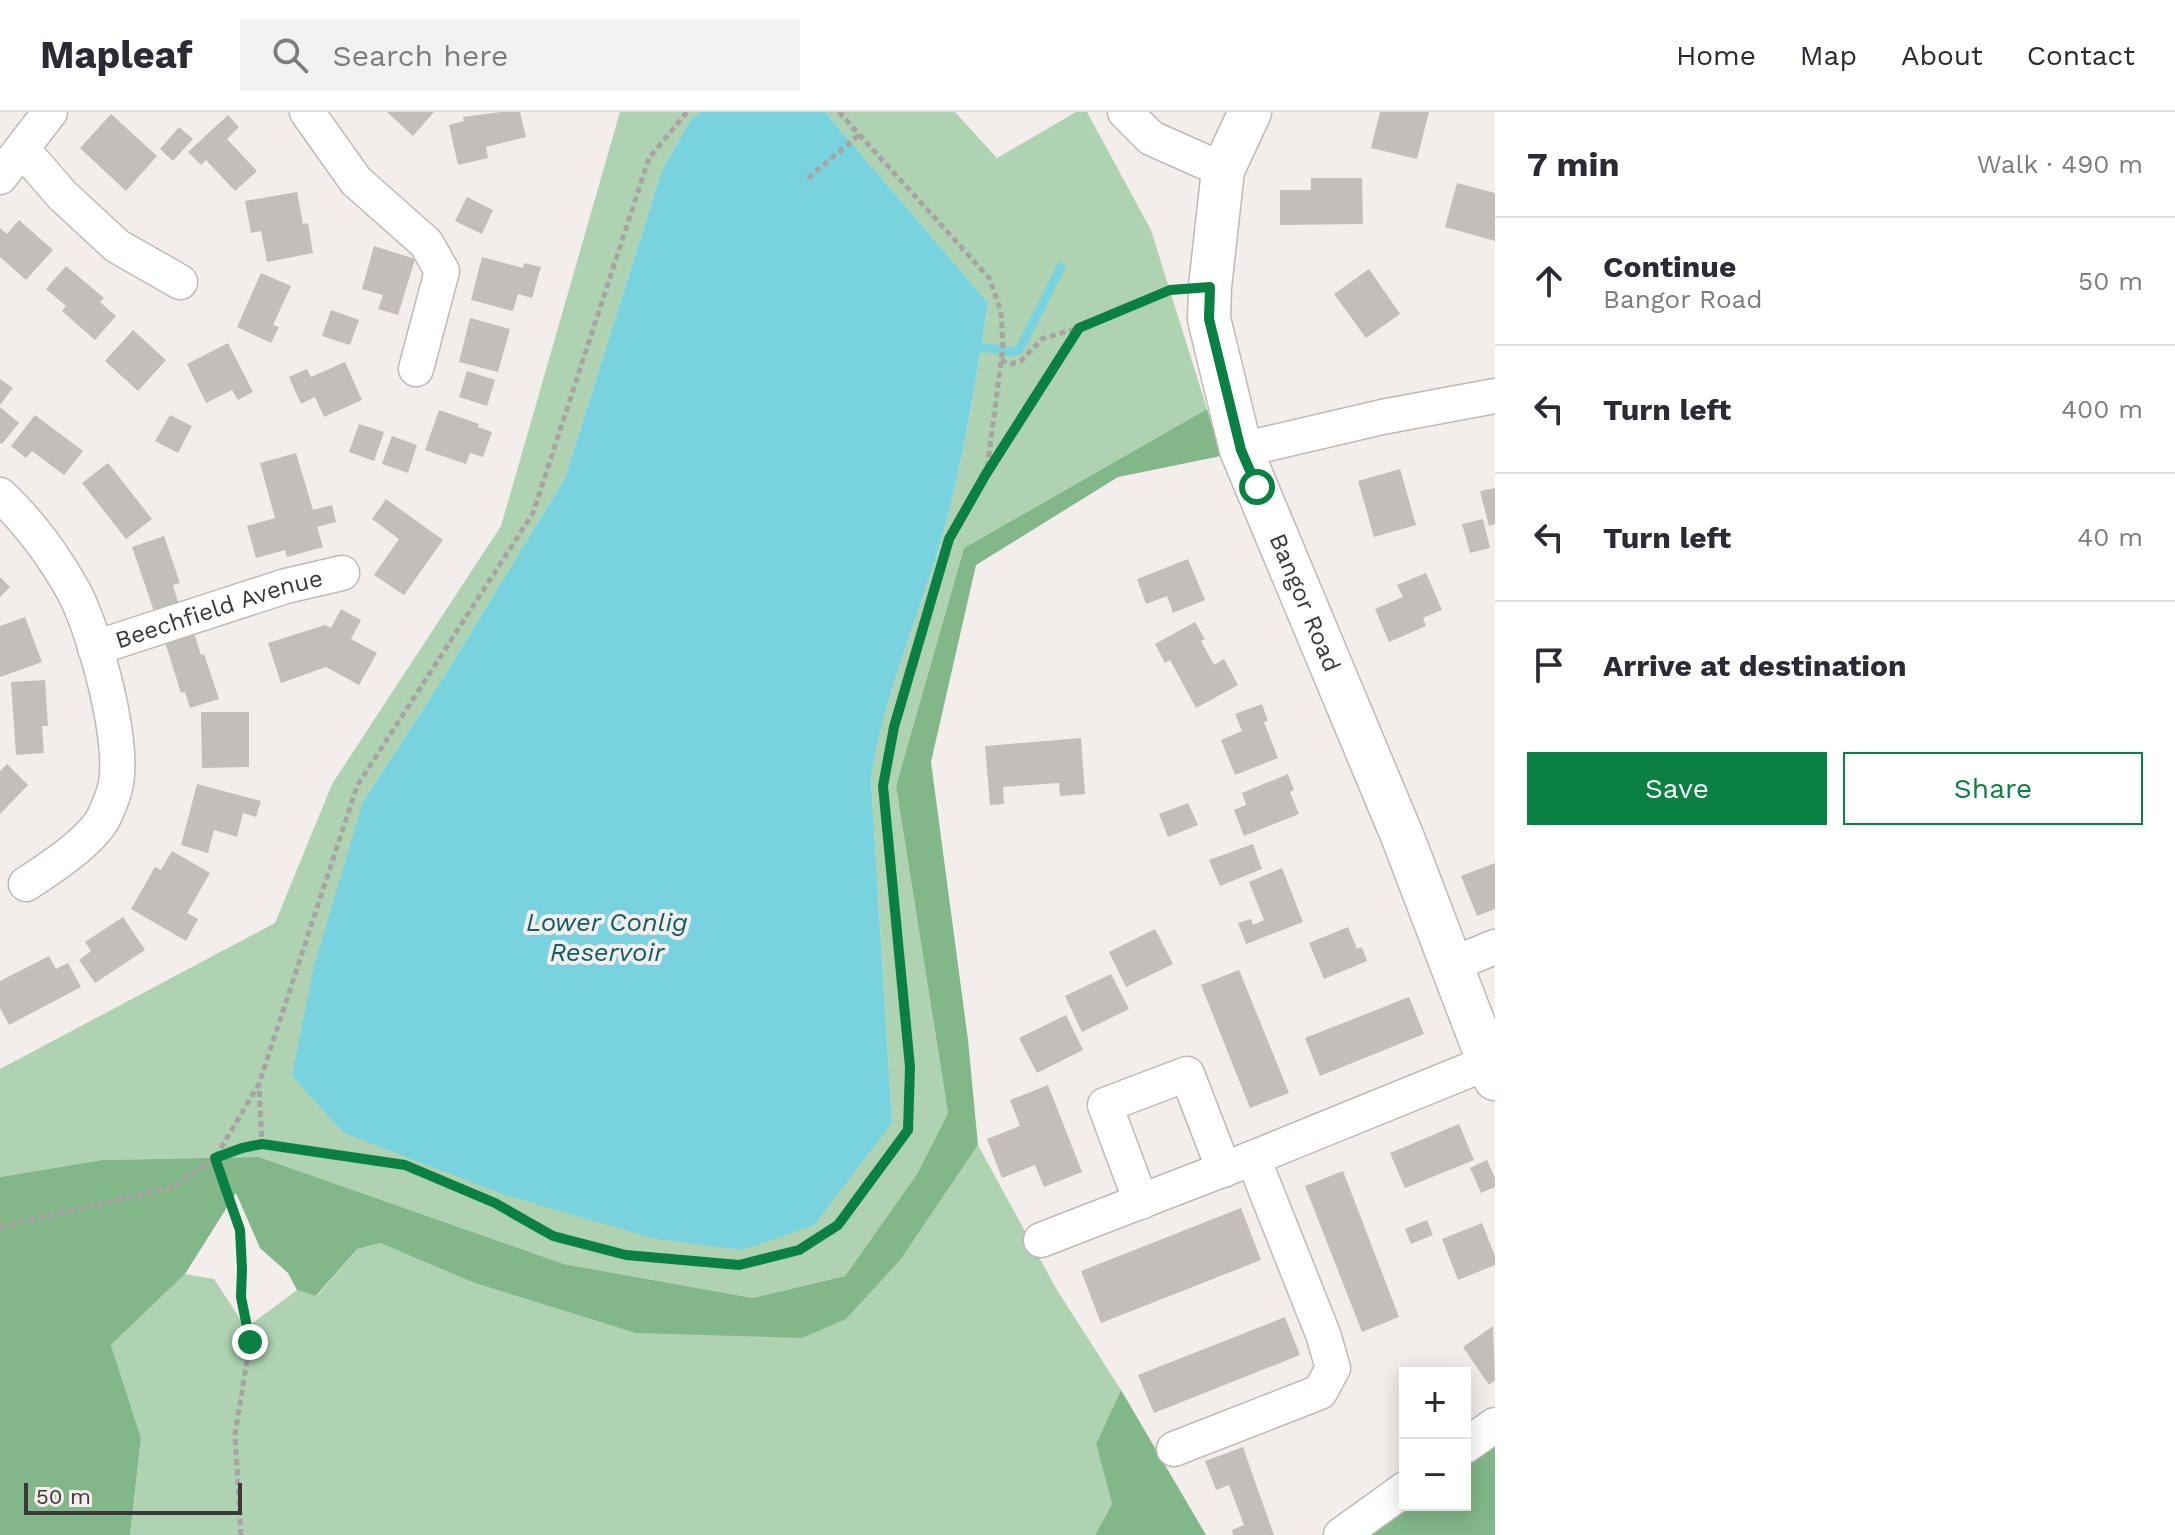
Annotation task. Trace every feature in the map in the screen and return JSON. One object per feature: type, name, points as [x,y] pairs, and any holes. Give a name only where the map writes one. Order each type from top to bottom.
[{"type":"street","points":[[0,177],[50,112]]},
{"type":"street","points":[[307,112],[356,181],[426,243],[442,271],[416,369]]},
{"type":"street","points":[[1125,112],[1151,138],[1223,170]]},
{"type":"street","name":"Bangor Road","points":[[1250,112],[1223,170],[1209,319],[1241,450],[1355,721],[1453,964],[1492,1070]]},
{"type":"street","points":[[23,150],[62,195],[117,246],[180,282]]},
{"type":"street","points":[[1241,450],[1382,417],[1495,396]]},
{"type":"street","name":"Beechfield Avenue","points":[[0,495],[29,522],[75,593],[95,648],[116,729],[116,786],[103,819],[66,857],[26,884]]},
{"type":"street","name":"Beechfield Avenue","points":[[95,648],[286,586],[342,573]]},
{"type":"street","points":[[1453,964],[1495,947]]},
{"type":"street","points":[[1041,1240],[1492,1070]]},
{"type":"street","points":[[1141,1202],[1105,1105],[1187,1074],[1238,1164],[1323,1334],[1333,1368],[1320,1392],[1174,1449]]},
{"type":"street","points":[[1471,1442],[1495,1425]]},
{"type":"street","points":[[1341,1535],[1399,1493]]},
{"type":"path","points":[[241,1535],[235,1434],[250,1342],[241,1297],[240,1230],[215,1158],[259,1084],[357,786],[533,513],[649,158],[687,112]]},
{"type":"path","points":[[839,112],[990,279],[1001,312],[1003,346],[986,474]]},
{"type":"path","points":[[808,178],[859,135]]},
{"type":"path","points":[[1001,358],[1011,364],[1021,361],[1042,339],[1079,328],[1170,290],[1210,287]]},
{"type":"path","points":[[0,1227],[173,1187],[215,1158],[262,1144],[405,1165],[495,1203],[553,1236],[626,1255],[739,1265],[799,1250],[838,1225],[908,1130],[910,1067],[883,786],[894,727],[949,539],[986,474],[1079,328]]},
{"type":"path","points":[[259,1084],[262,1144]]},
{"type":"green space","points":[[620,112],[701,112],[692,118],[662,170],[565,478],[363,802],[892,1123],[871,779],[894,683],[936,558],[952,499],[970,415],[988,303],[825,112],[955,112],[997,158],[1076,112],[1087,112],[1151,230],[1207,409],[964,548],[896,786],[948,1113],[917,1174],[845,1276],[753,1298],[564,1264],[259,1157],[102,1160],[0,1177],[0,1069],[275,923],[332,784],[501,526]]},
{"type":"green space","points":[[1207,409],[1221,456],[1118,477],[976,565],[931,762],[968,1040],[978,1145],[901,1259],[846,1319],[802,1338],[636,1333],[472,1282],[380,1243],[357,1249],[316,1296],[297,1290],[288,1273],[260,1248],[236,1193],[185,1274],[111,1345],[141,1438],[130,1535],[0,1535],[0,1177],[102,1160],[259,1157],[564,1264],[753,1298],[845,1276],[917,1174],[948,1113],[896,786],[964,548]]},
{"type":"green space","points":[[978,1145],[1057,1290],[1121,1390],[1096,1444],[1112,1504],[1095,1535],[130,1535],[141,1438],[111,1345],[185,1274],[214,1279],[246,1328],[297,1290],[317,1296],[357,1249],[380,1243],[472,1282],[803,1338],[901,1259]]},
{"type":"green space","points":[[1121,1390],[1206,1535],[1095,1535],[1112,1504],[1096,1444]]},
{"type":"green space","points":[[1495,1438],[1495,1535],[1360,1535],[1399,1509],[1471,1511],[1471,1456]]},
{"type":"water","name":"Lower Conlig Reservoir","points":[[701,112],[825,112],[988,303],[970,415],[952,499],[936,558],[894,683],[871,779],[892,1123],[814,1225],[743,1250],[656,1239],[505,1195],[344,1133],[292,1076],[314,966],[363,802],[565,478],[662,170],[692,118]]},
{"type":"building","points":[[387,112],[434,112],[413,136]]},
{"type":"building","points":[[520,112],[526,137],[486,147],[488,158],[458,165],[449,125],[464,121],[463,117]]},
{"type":"building","points":[[1380,112],[1429,112],[1417,159],[1371,148]]},
{"type":"building","points":[[111,114],[157,156],[126,191],[80,148]]},
{"type":"building","points":[[228,115],[239,127],[227,139],[257,171],[235,191],[206,160],[201,165],[188,152]]},
{"type":"building","points":[[179,127],[193,139],[173,161],[160,149]]},
{"type":"building","points":[[1311,178],[1362,178],[1363,224],[1280,225],[1280,190],[1311,190]]},
{"type":"building","points":[[1457,183],[1495,193],[1495,241],[1445,227]]},
{"type":"building","points":[[297,192],[303,224],[308,223],[313,253],[267,262],[261,231],[251,233],[245,201]]},
{"type":"building","points":[[467,197],[493,210],[482,234],[455,221]]},
{"type":"building","points":[[19,220],[53,250],[26,280],[0,257],[0,228],[7,234]]},
{"type":"building","points":[[374,246],[415,259],[398,315],[378,309],[383,295],[362,289]]},
{"type":"building","points":[[482,257],[523,268],[524,263],[541,267],[532,298],[518,294],[513,311],[471,300]]},
{"type":"building","points":[[66,266],[104,298],[100,302],[116,316],[95,340],[62,311],[66,306],[46,289]]},
{"type":"building","points":[[1369,269],[1400,314],[1366,338],[1334,294]]},
{"type":"building","points":[[261,273],[291,286],[273,325],[279,327],[271,343],[237,327]]},
{"type":"building","points":[[331,310],[359,320],[350,345],[322,336]]},
{"type":"building","points":[[470,318],[510,329],[498,372],[459,362]]},
{"type":"building","points":[[133,330],[166,360],[138,391],[105,361]]},
{"type":"building","points":[[228,343],[253,392],[238,400],[232,390],[206,403],[187,364]]},
{"type":"building","points":[[345,362],[362,400],[324,417],[315,397],[301,404],[289,377],[307,369],[311,377]]},
{"type":"building","points":[[467,371],[495,380],[487,406],[459,397]]},
{"type":"building","points":[[0,379],[13,388],[0,405]]},
{"type":"building","points":[[0,407],[19,423],[2,444],[0,443]]},
{"type":"building","points":[[439,410],[479,424],[478,427],[492,432],[483,457],[470,453],[466,464],[425,450]]},
{"type":"building","points":[[35,415],[83,451],[64,475],[32,451],[26,458],[11,446]]},
{"type":"building","points":[[170,415],[192,426],[178,453],[155,441]]},
{"type":"building","points":[[359,424],[384,432],[374,461],[349,452]]},
{"type":"building","points":[[392,436],[417,445],[408,473],[382,464]]},
{"type":"building","points":[[296,453],[313,510],[332,505],[336,522],[317,527],[323,547],[287,557],[285,550],[256,558],[247,526],[275,518],[260,463]]},
{"type":"building","points":[[108,463],[152,519],[126,539],[82,483]]},
{"type":"building","points":[[1400,469],[1416,525],[1374,537],[1358,481]]},
{"type":"building","points":[[1495,488],[1495,524],[1489,526],[1480,491]]},
{"type":"building","points":[[386,499],[443,540],[404,595],[374,575],[399,539],[372,519]]},
{"type":"building","points":[[1483,519],[1490,548],[1470,553],[1462,524]]},
{"type":"building","points":[[164,536],[180,583],[173,585],[180,609],[156,617],[132,547]]},
{"type":"building","points":[[1188,559],[1205,600],[1173,613],[1167,596],[1146,604],[1137,579]]},
{"type":"building","points":[[1426,573],[1442,610],[1423,618],[1426,626],[1389,642],[1375,609],[1403,597],[1397,585]]},
{"type":"building","points":[[0,577],[10,587],[0,597]]},
{"type":"building","points":[[341,609],[361,620],[351,639],[377,653],[359,685],[326,667],[281,683],[268,643],[325,625],[331,628]]},
{"type":"building","points":[[25,617],[42,662],[0,677],[0,626]]},
{"type":"building","points":[[1195,622],[1214,665],[1224,659],[1238,685],[1196,708],[1170,660],[1165,663],[1155,644]]},
{"type":"building","points":[[194,633],[219,699],[190,708],[185,692],[181,693],[165,642]]},
{"type":"building","points":[[45,680],[48,726],[42,726],[44,753],[16,755],[11,682]]},
{"type":"building","points":[[1262,704],[1268,721],[1264,722],[1278,758],[1235,775],[1221,740],[1242,731],[1235,714]]},
{"type":"building","points":[[201,712],[249,712],[249,767],[202,768]]},
{"type":"building","points":[[1081,738],[1085,794],[1060,796],[1059,783],[1003,787],[1004,804],[990,805],[985,746]]},
{"type":"building","points":[[7,764],[28,785],[0,814],[0,771]]},
{"type":"building","points":[[1288,774],[1294,790],[1290,792],[1299,814],[1244,836],[1234,810],[1246,805],[1242,793]]},
{"type":"building","points":[[197,784],[261,801],[256,817],[243,813],[237,837],[214,830],[208,853],[181,845]]},
{"type":"building","points":[[1188,803],[1198,825],[1168,837],[1159,814]]},
{"type":"building","points":[[1253,844],[1262,869],[1220,886],[1209,860]]},
{"type":"building","points":[[172,851],[210,873],[187,913],[198,919],[186,941],[131,909],[155,867],[161,870]]},
{"type":"building","points":[[1495,863],[1495,909],[1477,916],[1461,876]]},
{"type":"building","points":[[1282,868],[1303,922],[1246,944],[1238,923],[1251,919],[1253,925],[1264,920],[1249,882]]},
{"type":"building","points":[[123,917],[145,950],[95,983],[79,960],[91,951],[85,942]]},
{"type":"building","points":[[1348,927],[1357,949],[1362,947],[1367,961],[1324,979],[1309,943]]},
{"type":"building","points":[[1155,929],[1173,964],[1126,987],[1109,952]]},
{"type":"building","points":[[49,956],[56,969],[68,963],[81,987],[9,1025],[0,1008],[0,981]]},
{"type":"building","points":[[1239,970],[1289,1093],[1250,1108],[1201,985]]},
{"type":"building","points":[[1111,974],[1129,1009],[1082,1032],[1065,996]]},
{"type":"building","points":[[1409,997],[1424,1034],[1320,1076],[1305,1038]]},
{"type":"building","points":[[1066,1015],[1083,1050],[1037,1073],[1019,1038]]},
{"type":"building","points":[[1048,1085],[1082,1172],[1044,1187],[1035,1165],[1002,1178],[987,1139],[1020,1126],[1010,1100]]},
{"type":"building","points":[[1459,1124],[1474,1160],[1405,1188],[1390,1153]]},
{"type":"building","points":[[1487,1160],[1495,1178],[1495,1187],[1481,1193],[1470,1168]]},
{"type":"building","points":[[1343,1171],[1399,1317],[1362,1332],[1305,1186]]},
{"type":"building","points":[[1241,1208],[1261,1260],[1101,1323],[1081,1271]]},
{"type":"building","points":[[1427,1220],[1433,1235],[1411,1244],[1405,1229]]},
{"type":"building","points":[[1482,1223],[1495,1256],[1495,1265],[1458,1280],[1442,1239]]},
{"type":"building","points":[[1285,1317],[1300,1355],[1154,1413],[1138,1375]]},
{"type":"building","points":[[1493,1326],[1495,1380],[1489,1385],[1463,1347]]},
{"type":"building","points":[[1243,1447],[1274,1535],[1233,1535],[1232,1530],[1244,1525],[1229,1485],[1216,1490],[1205,1461]]},
{"type":"waterway","points":[[981,347],[1012,352],[1019,350],[1061,267]]},
{"type":"route","points":[[250,1342],[241,1297],[240,1230],[215,1158],[262,1144],[405,1165],[495,1203],[553,1236],[626,1255],[739,1265],[799,1250],[838,1225],[908,1130],[910,1067],[883,786],[894,727],[949,539],[986,474],[1079,328],[1170,290],[1210,287],[1209,319],[1241,450],[1257,487]]}]
